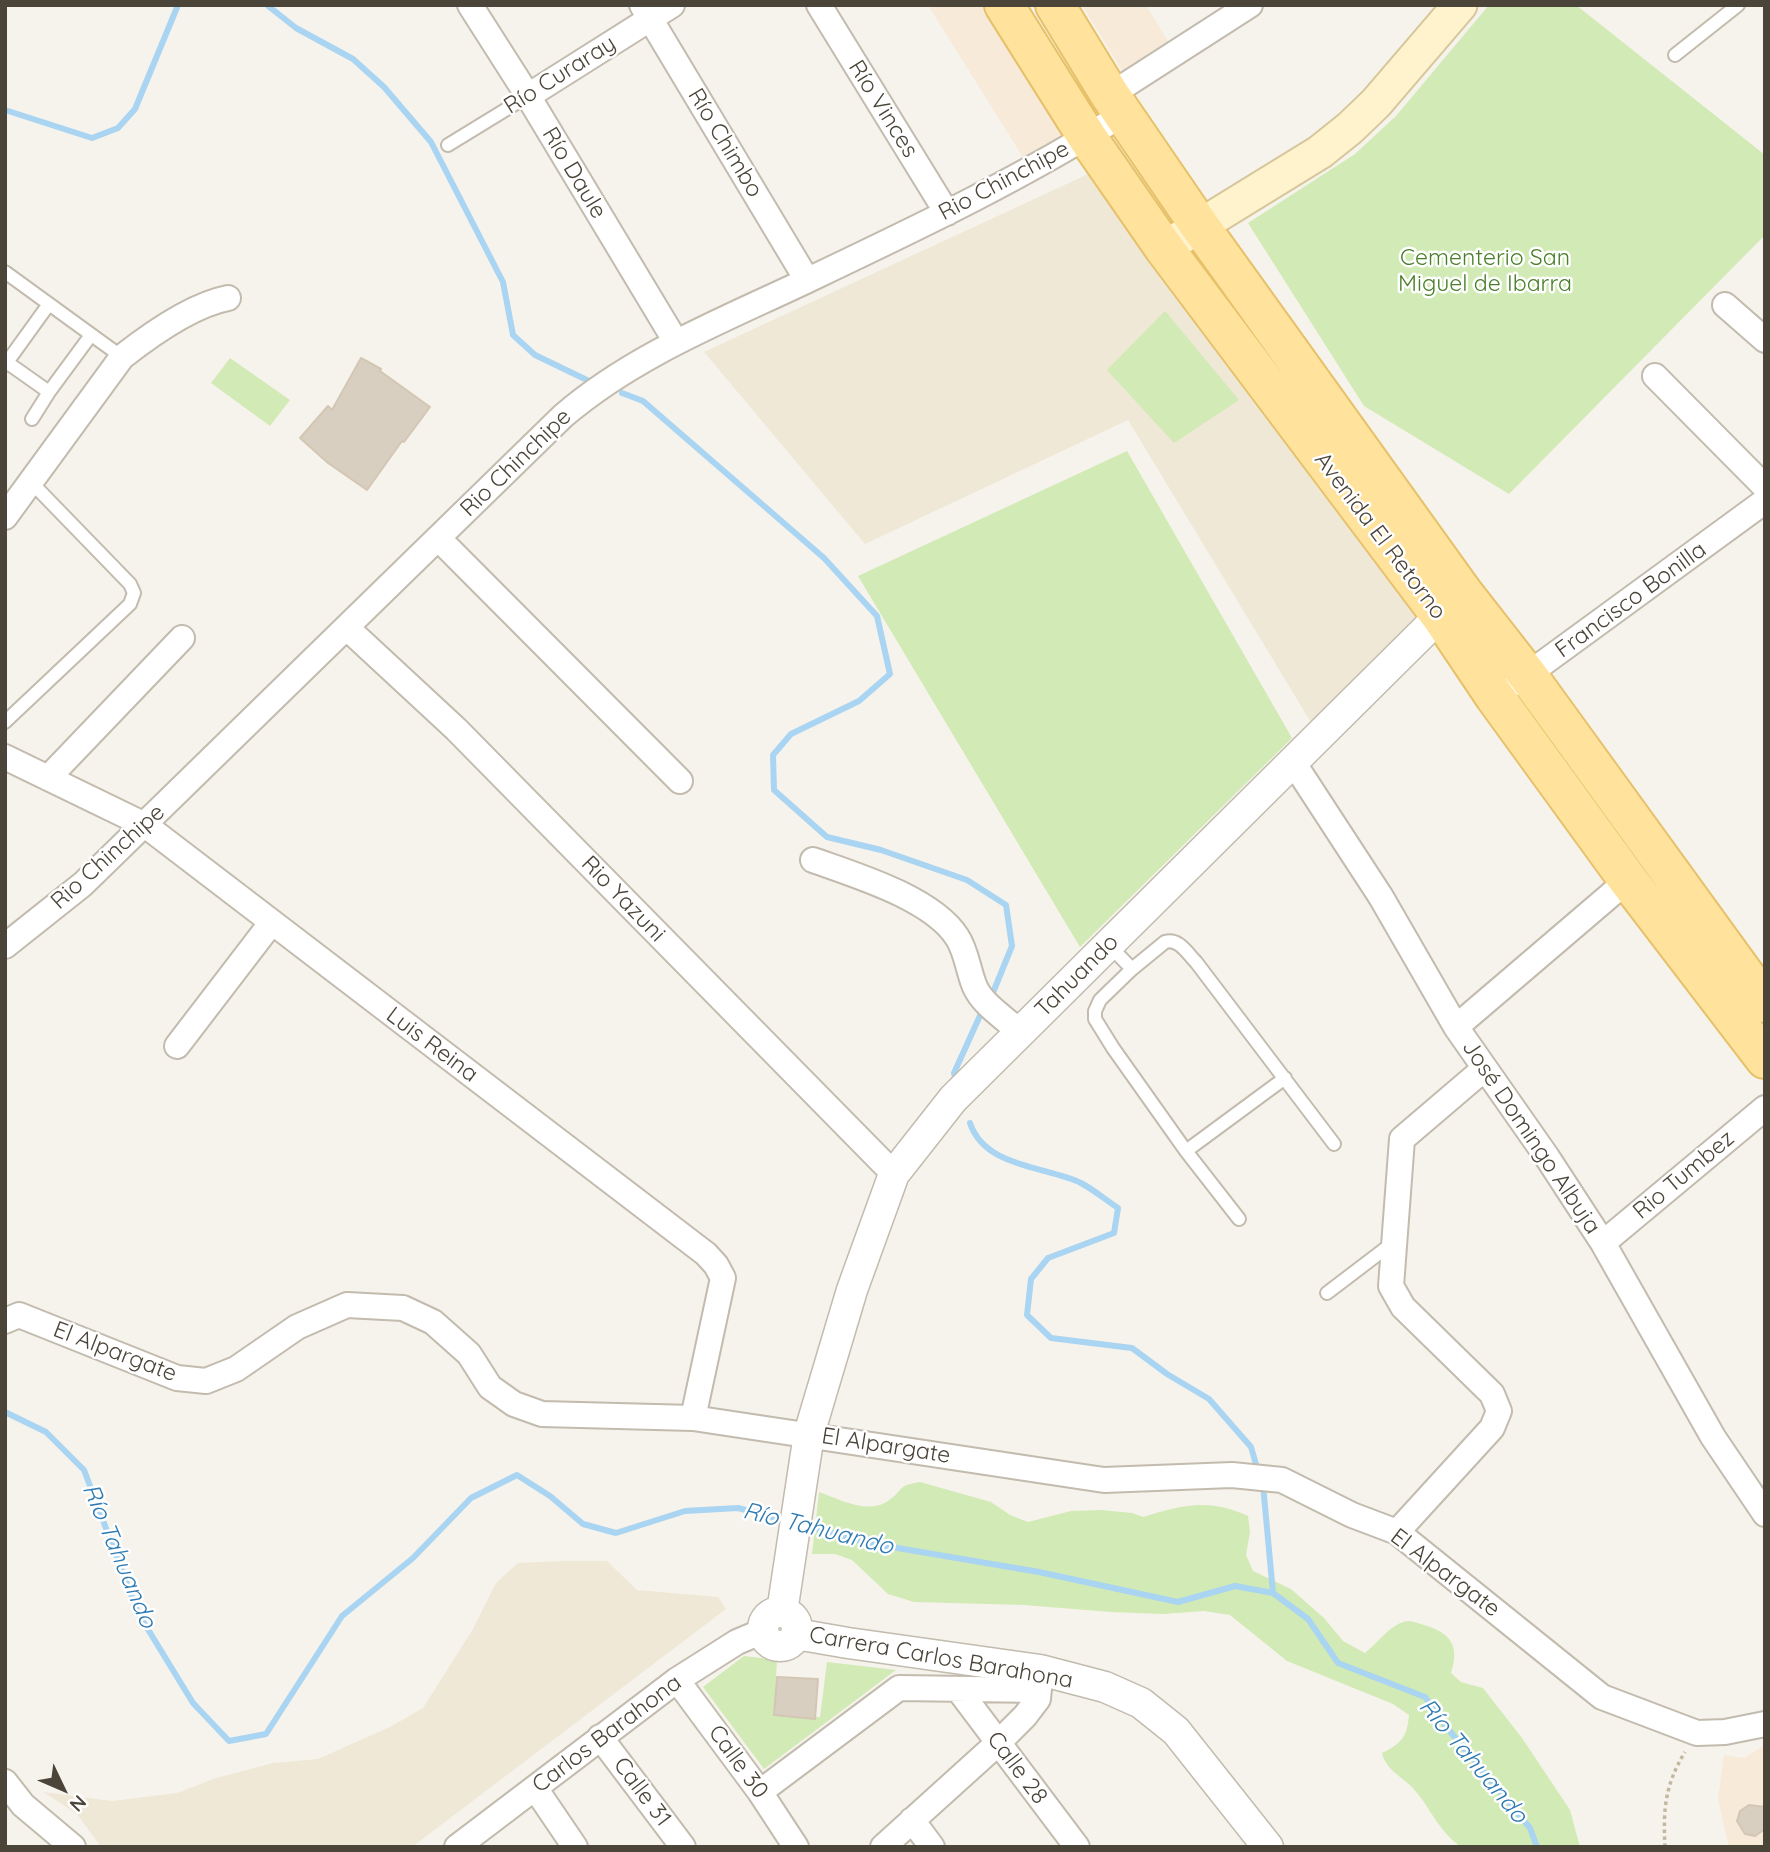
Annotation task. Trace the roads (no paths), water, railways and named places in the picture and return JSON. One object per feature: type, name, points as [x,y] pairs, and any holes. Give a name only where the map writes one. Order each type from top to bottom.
[{"type":"main road","name":"Avenida El Retorno","points":[[1004,5],[1087,137],[1164,248],[1452,605],[1528,676],[1765,1003]]},
{"type":"main road","name":"Avenida El Retorno","points":[[1055,5],[1117,105],[1452,605],[1495,697],[1628,880],[1765,1059]]},
{"type":"main road","points":[[1164,248],[1320,152],[1350,128],[1401,76],[1460,5]]},
{"type":"street","name":"Río Daule","points":[[470,5],[676,342]]},
{"type":"street","name":"Río Curaray","points":[[528,96],[646,12],[672,5]]},
{"type":"street","name":"Río Vinces","points":[[819,5],[947,213]]},
{"type":"street","name":"Rio Chinchipe","points":[[5,946],[83,884],[584,398],[676,342],[947,213],[1087,137],[1117,105],[1242,7]]},
{"type":"street","name":"Río Chimbo","points":[[646,12],[807,280]]},
{"type":"street","points":[[5,517],[122,357],[142,341],[200,307],[228,298]]},
{"type":"street","points":[[1725,305],[1765,341]]},
{"type":"street","points":[[1655,376],[1765,487]]},
{"type":"street","name":"Francisco Bonilla","points":[[1495,697],[1528,676],[1765,501]]},
{"type":"street","points":[[439,539],[680,781]]},
{"type":"street","name":"Tahuando","points":[[781,1625],[807,1443],[852,1290],[894,1174],[953,1099],[1452,605]]},
{"type":"street","name":"Rio Yazuni","points":[[347,628],[456,729],[894,1174]]},
{"type":"street","points":[[48,778],[182,638]]},
{"type":"street","name":"Luis Reina","points":[[5,757],[145,825],[695,1246],[716,1265],[723,1278],[693,1418]]},
{"type":"street","name":"José Domingo Albuja","points":[[1293,762],[1381,897],[1456,1027],[1603,1243],[1713,1437],[1765,1514]]},
{"type":"street","points":[[813,860],[894,890],[943,921],[957,936],[966,954],[980,996],[1020,1032]]},
{"type":"street","points":[[1456,1027],[1628,880]]},
{"type":"street","points":[[177,1046],[272,922]]},
{"type":"street","points":[[1397,1532],[1492,1428],[1499,1411],[1492,1394],[1403,1307],[1391,1286],[1402,1139],[1484,1069]]},
{"type":"street","name":"Rio Tumbez","points":[[1603,1243],[1765,1108]]},
{"type":"street","name":"El Alpargate","points":[[10,1312],[177,1378],[206,1381],[236,1369],[298,1327],[347,1305],[403,1308],[433,1322],[469,1354],[490,1387],[514,1404],[542,1413],[693,1418],[807,1443],[1104,1480],[1232,1475],[1282,1480],[1352,1514],[1397,1532],[1602,1697],[1698,1732],[1725,1732],[1765,1724]]},
{"type":"street","name":"Carlos Barahona","points":[[457,1847],[677,1680],[737,1642],[781,1625]]},
{"type":"street","name":"Carrera Carlos Barahona","points":[[781,1625],[1040,1680],[1105,1687],[1141,1703],[1176,1731],[1268,1847]]},
{"type":"street","name":"Calle 30","points":[[677,1680],[760,1792],[796,1847]]},
{"type":"street","points":[[760,1792],[899,1688],[958,1689],[1040,1680],[1038,1699],[998,1743],[883,1847]]},
{"type":"street","name":"Calle 28","points":[[958,1689],[1077,1847]]},
{"type":"street","name":"Calle 31","points":[[600,1737],[683,1847]]},
{"type":"street","points":[[5,1782],[23,1805],[73,1847]]},
{"type":"street","points":[[535,1788],[575,1847]]},
{"type":"street","points":[[912,1821],[932,1847]]},
{"type":"lane","points":[[1675,55],[1738,5]]},
{"type":"lane","name":"Río Curaray","points":[[448,145],[528,96]]},
{"type":"lane","points":[[5,272],[122,357]]},
{"type":"lane","points":[[49,304],[6,363],[49,392]]},
{"type":"lane","points":[[32,419],[91,335]]},
{"type":"lane","points":[[5,722],[130,604],[134,593],[130,584],[32,482]]},
{"type":"lane","points":[[1239,1219],[1186,1150],[1095,1019],[1100,1000],[1165,942],[1171,940],[1178,943],[1196,962],[1334,1144]]},
{"type":"lane","points":[[1108,944],[1132,969]]},
{"type":"lane","points":[[1186,1150],[1285,1078]]},
{"type":"lane","points":[[1327,1293],[1394,1241]]},
{"type":"waterway","points":[[5,110],[92,138],[118,128],[135,109],[178,5]]},
{"type":"waterway","points":[[267,5],[296,28],[353,59],[384,87],[431,142],[503,282],[513,335],[535,355],[589,381]]},
{"type":"waterway","points":[[622,393],[643,401],[824,558],[877,616],[890,674],[859,701],[791,734],[773,755],[774,790],[827,837],[881,850],[967,880],[1006,905],[1012,946],[992,995]]},
{"type":"waterway","points":[[955,1078],[954,1073],[983,1009]]},
{"type":"waterway","points":[[970,1123],[978,1138],[1002,1157],[1081,1183],[1118,1208],[1114,1233],[1048,1258],[1031,1279],[1027,1315],[1051,1338],[1132,1348],[1167,1374],[1209,1399],[1251,1447],[1258,1471]]},
{"type":"waterway","name":"Río Tahuando","points":[[5,1412],[46,1432],[84,1470],[138,1613],[193,1703],[229,1741],[266,1734],[342,1616],[413,1558],[471,1498],[517,1475],[550,1496],[583,1524],[616,1533],[685,1511],[738,1508],[788,1521]]},
{"type":"waterway","points":[[1263,1485],[1273,1593]]},
{"type":"waterway","name":"Río Tahuando","points":[[802,1525],[874,1544],[1039,1572],[1178,1602],[1235,1586],[1273,1593],[1308,1619],[1338,1663],[1425,1697],[1530,1828],[1537,1847]]},
{"type":"park label","name":"Cementerio San Miguel de Ibarra","points":[[1485,271]]}]
